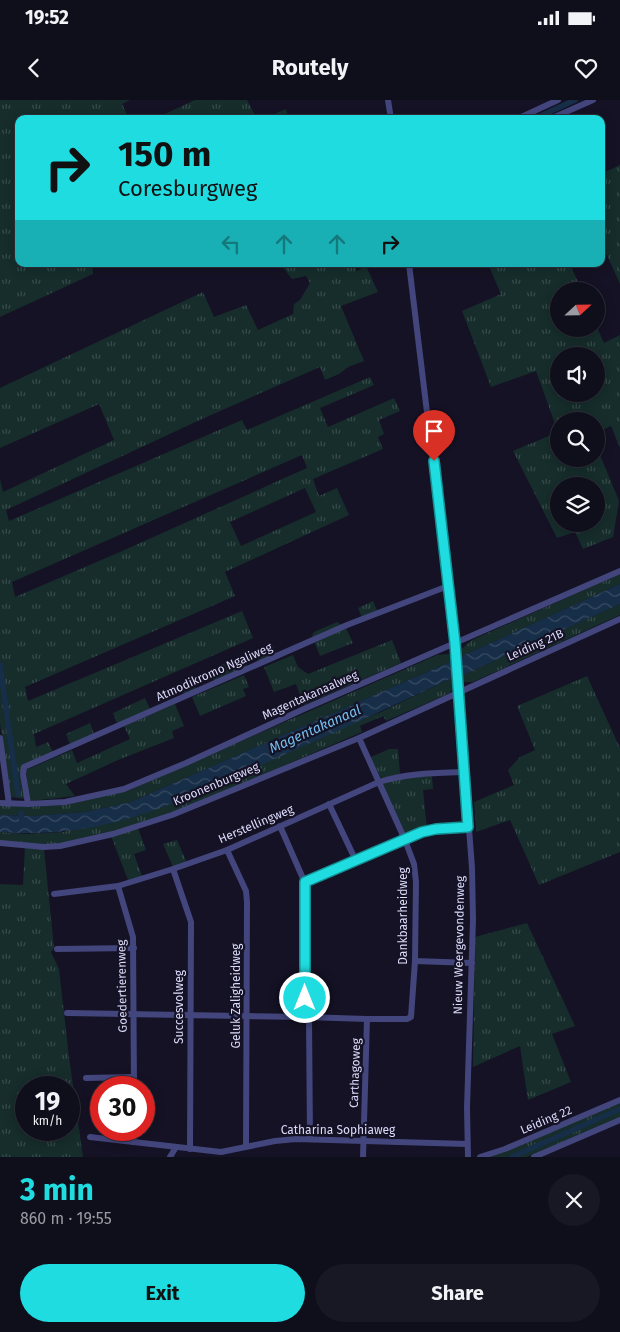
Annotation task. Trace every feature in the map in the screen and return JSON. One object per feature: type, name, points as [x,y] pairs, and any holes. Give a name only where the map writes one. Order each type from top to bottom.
[{"type":"street","points":[[388,100],[390,115]]},
{"type":"street","points":[[526,115],[558,100]]},
{"type":"street","points":[[559,115],[593,100]]},
{"type":"street","name":"Nieuw Weergevondenweg","points":[[409,267],[456,651],[473,890],[467,1083],[468,1157]]},
{"type":"street","name":"Magentakanaalweg","points":[[0,802],[28,804],[65,802],[124,789],[620,571]]},
{"type":"street","name":"Atmodikromo Ngaliweg","points":[[28,804],[23,774],[24,767],[312,640],[448,586]]},
{"type":"street","name":"Leiding 21B","points":[[458,691],[620,619]]},
{"type":"street","name":"Kroonenburgweg","points":[[0,843],[51,847],[113,834],[197,806],[282,768],[359,738],[458,691]]},
{"type":"street","points":[[0,738],[9,804]]},
{"type":"street","name":"Dankbaarheidweg","points":[[359,738],[405,840],[413,859],[415,870],[414,962],[411,1016],[407,1019],[368,1019]]},
{"type":"street","name":"Herstellingweg","points":[[54,894],[118,886],[173,869],[227,850],[379,782],[412,774],[464,772]]},
{"type":"street","points":[[329,804],[356,861]]},
{"type":"street","points":[[280,826],[305,882],[310,1139]]},
{"type":"street","points":[[305,882],[422,832],[468,827]]},
{"type":"street","name":"Geluk Zaligheidweg","points":[[227,850],[247,896],[246,1146]]},
{"type":"street","name":"Succesvolweg","points":[[173,869],[191,922],[190,1149]]},
{"type":"street","name":"Goedertierenweg","points":[[118,886],[130,924],[134,948],[134,1076]]},
{"type":"street","points":[[56,950],[134,948]]},
{"type":"street","points":[[414,962],[472,962]]},
{"type":"street","points":[[68,1013],[368,1019]]},
{"type":"street","name":"Carthagoweg","points":[[363,1157],[368,1019]]},
{"type":"street","points":[[86,1078],[90,1078]]},
{"type":"street","name":"Leiding 22","points":[[480,1157],[513,1146],[620,1100]]},
{"type":"street","points":[[534,1157],[620,1120]]},
{"type":"street","name":"Catharina Sophiaweg","points":[[124,1141],[220,1152],[275,1141],[310,1139],[467,1144]]},
{"type":"street","points":[[170,1157],[176,1147]]},
{"type":"green space","points":[[0,100],[130,100],[122,104],[127,114],[125,115],[15,115],[15,267],[92,267],[93,274],[0,317]]},
{"type":"green space","points":[[195,100],[247,100],[255,115],[163,115]]},
{"type":"green space","points":[[286,109],[288,115],[272,115]]},
{"type":"green space","points":[[620,165],[620,284],[605,251],[605,172]]},
{"type":"green space","points":[[282,267],[355,267],[357,271],[366,267],[378,292],[341,306],[364,361],[348,367],[339,374],[325,380],[320,367],[202,419],[6,510],[9,521],[242,420],[247,430],[370,377],[374,385],[320,408],[328,427],[394,398],[400,411],[379,420],[384,434],[378,437],[383,449],[313,479],[319,496],[337,488],[349,515],[225,572],[235,596],[25,687],[28,701],[242,611],[253,638],[34,734],[36,747],[48,742],[54,754],[23,767],[25,799],[11,797],[0,723],[0,479],[3,492],[114,440],[99,404],[0,448],[0,388],[203,292],[214,317],[246,305],[258,330],[293,314],[294,304],[300,300],[310,283],[306,276],[292,279]],"holes":[[[302,455],[307,468],[120,552],[15,597],[12,582]],[[305,488],[316,512],[241,546],[230,522]]]},
{"type":"green space","points":[[489,267],[571,267],[578,282],[550,282],[550,338],[602,338],[604,343],[620,335],[620,448],[611,426],[605,429],[605,412],[551,412],[536,371],[491,387],[462,311],[501,294]]},
{"type":"green space","points":[[550,435],[550,467],[605,467],[619,501],[613,537],[583,549],[575,532],[605,532],[605,477],[550,477],[550,524],[513,451]]},
{"type":"green space","points":[[554,532],[575,532],[557,538]]},
{"type":"green space","points":[[620,574],[620,584],[460,657],[460,650],[472,640]]},
{"type":"green space","points":[[373,601],[378,613],[363,620],[358,608]]},
{"type":"green space","points":[[620,604],[620,615],[473,682],[462,682],[461,676]]},
{"type":"green space","points":[[337,622],[346,628],[353,643],[320,656],[312,636],[314,632]]},
{"type":"green space","points":[[392,640],[401,663],[304,705],[296,684],[274,692],[264,667],[293,655],[298,667],[308,674]]},
{"type":"green space","points":[[273,645],[278,657],[260,665],[253,650],[257,649],[259,651]]},
{"type":"green space","points":[[449,654],[452,661],[131,802],[85,812],[32,816],[0,815],[0,805],[28,807],[65,805],[130,790],[437,655]]},
{"type":"green space","points":[[242,655],[249,670],[215,684],[210,670]]},
{"type":"green space","points":[[244,675],[249,687],[243,689],[246,696],[200,716],[192,697]]},
{"type":"green space","points":[[587,676],[620,748],[620,852],[539,885],[510,820],[476,832],[474,802],[514,785],[508,770],[520,757],[535,750],[517,706]]},
{"type":"green space","points":[[192,678],[197,691],[184,696],[179,683]]},
{"type":"green space","points":[[452,678],[453,688],[450,693],[386,721],[383,716],[360,726],[362,732],[183,809],[109,833],[63,844],[48,845],[0,841],[0,832],[28,834],[64,832],[381,712]]},
{"type":"green space","points":[[145,698],[151,711],[118,726],[113,713]]},
{"type":"green space","points":[[175,704],[184,726],[172,731],[174,738],[118,760],[66,784],[75,796],[31,801],[29,799],[26,770],[72,750],[77,763],[130,739],[124,726]]},
{"type":"green space","points":[[90,723],[95,737],[71,747],[66,734]]},
{"type":"green space","points":[[389,749],[398,749],[400,774],[382,778],[369,758]]},
{"type":"green space","points":[[432,776],[433,789],[423,790],[427,829],[405,834],[383,784],[391,779]]},
{"type":"green space","points":[[138,828],[146,850],[134,854],[142,876],[128,880],[111,836]]},
{"type":"green space","points":[[177,840],[187,863],[173,867],[163,844]]},
{"type":"green space","points":[[25,846],[44,849],[54,948],[51,952],[59,969],[72,1076],[15,1076],[15,1141],[80,1141],[80,1136],[83,1157],[0,1157],[0,884],[23,885]]},
{"type":"green space","points":[[527,923],[575,1026],[552,1034],[571,1082],[528,1100],[520,1046],[473,1067],[475,937]]},
{"type":"green space","points":[[620,1102],[620,1117],[527,1157],[489,1157],[506,1152]]},
{"type":"water","points":[[620,584],[620,604],[461,676],[460,657]]},
{"type":"water","name":"Magentakanaal","points":[[452,661],[452,678],[340,730],[173,803],[108,824],[74,830],[38,833],[0,832],[0,815],[32,816],[85,812],[131,802]]},
{"type":"waterway","points":[[543,115],[575,100]]},
{"type":"waterway","points":[[0,665],[18,794]]},
{"type":"waterway","points":[[21,813],[22,823]]},
{"type":"waterway","points":[[512,1157],[620,1109]]},
{"type":"route","points":[[305,998],[305,882],[422,832],[468,827],[455,643],[434,461]]}]
